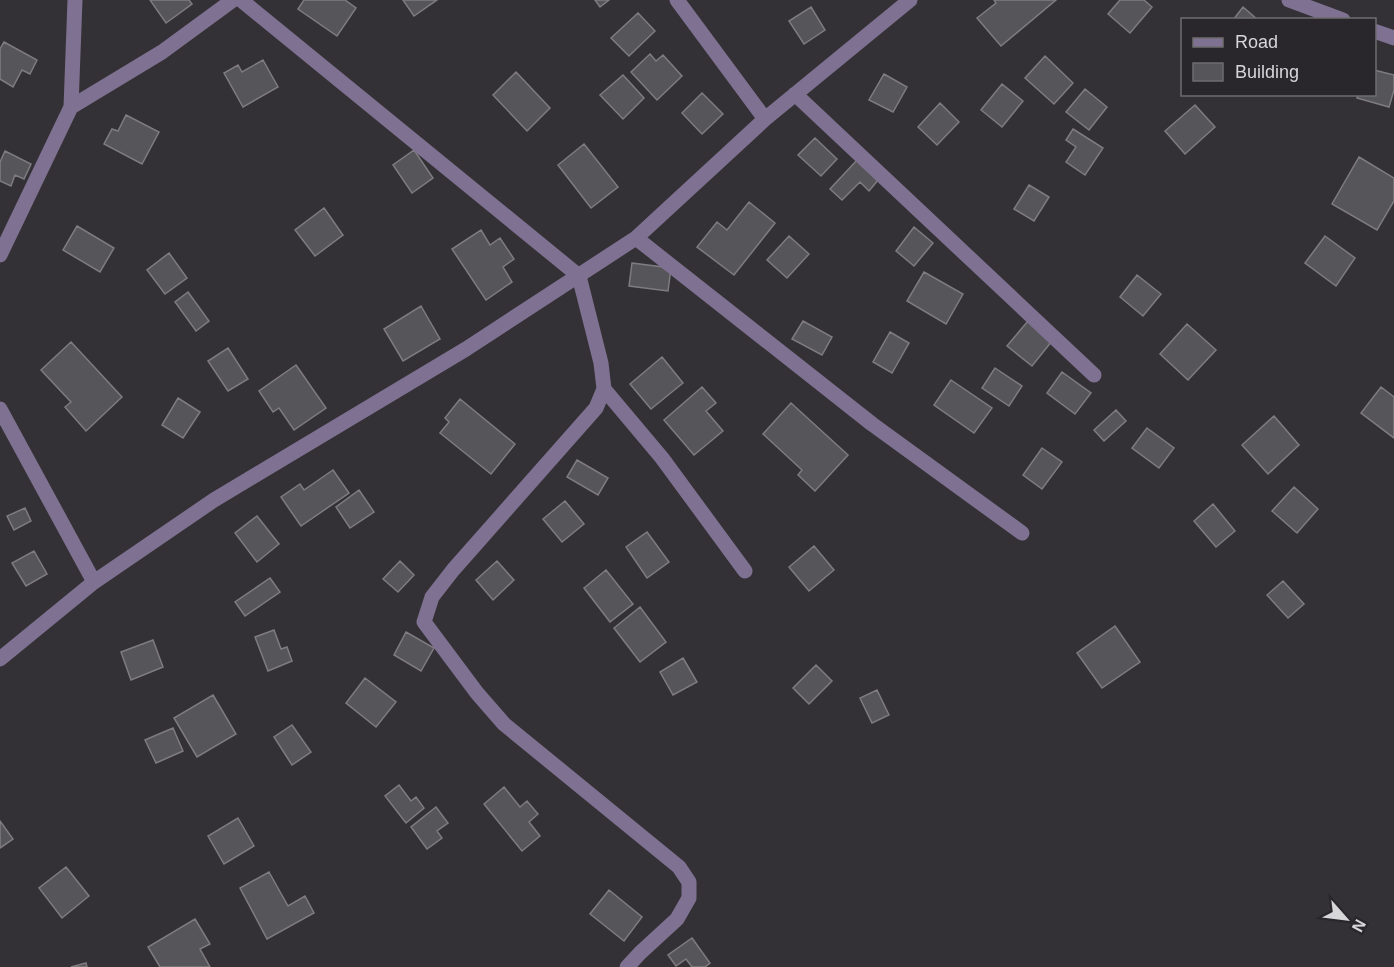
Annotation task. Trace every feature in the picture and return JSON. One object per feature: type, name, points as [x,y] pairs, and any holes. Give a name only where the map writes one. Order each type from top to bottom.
[{"type":"street","points":[[0,255],[71,107],[75,0]]},
{"type":"street","points":[[71,107],[162,52],[233,0]]},
{"type":"street","points":[[241,0],[579,276],[601,363],[604,389],[596,408],[453,570],[432,597],[424,622],[477,693],[504,724],[679,867],[689,882],[689,898],[677,918],[627,967]]},
{"type":"street","points":[[677,0],[765,119]]},
{"type":"street","points":[[0,658],[94,582],[214,500],[466,349],[636,238],[765,119],[910,0]]},
{"type":"street","points":[[1289,0],[1338,18]]},
{"type":"street","points":[[1376,32],[1394,38]]},
{"type":"street","points":[[795,94],[1094,375]]},
{"type":"street","points":[[636,238],[873,424],[1022,533]]},
{"type":"street","points":[[604,389],[662,458],[746,570]]},
{"type":"street","points":[[0,409],[94,582]]},
{"type":"building","points":[[150,0],[189,0],[192,4],[166,23]]},
{"type":"building","points":[[304,0],[345,0],[356,8],[337,36],[298,9]]},
{"type":"building","points":[[403,0],[437,0],[414,16]]},
{"type":"building","points":[[595,0],[609,0],[600,7]]},
{"type":"building","points":[[994,0],[1056,0],[1001,46],[977,18],[996,3]]},
{"type":"building","points":[[1120,0],[1144,0],[1152,7],[1130,33],[1108,14]]},
{"type":"building","points":[[811,7],[825,30],[804,44],[789,21]]},
{"type":"building","points":[[1243,7],[1256,18],[1235,18]]},
{"type":"building","points":[[638,13],[655,31],[629,56],[611,38]]},
{"type":"building","points":[[4,42],[37,60],[30,74],[22,70],[13,87],[0,79],[0,49]]},
{"type":"building","points":[[650,54],[656,61],[663,55],[682,76],[657,100],[631,72]]},
{"type":"building","points":[[1045,56],[1073,83],[1054,104],[1025,78]]},
{"type":"building","points":[[263,60],[278,87],[243,107],[224,73],[238,65],[242,72]]},
{"type":"building","points":[[1376,70],[1394,75],[1394,90],[1389,107],[1357,98],[1358,96],[1376,96]]},
{"type":"building","points":[[516,72],[550,108],[527,131],[493,95]]},
{"type":"building","points":[[884,74],[907,87],[893,112],[869,100]]},
{"type":"building","points":[[623,75],[644,98],[623,119],[600,95]]},
{"type":"building","points":[[1002,84],[1023,101],[1002,127],[981,110]]},
{"type":"building","points":[[1085,89],[1107,107],[1089,130],[1066,112]]},
{"type":"building","points":[[702,93],[723,114],[702,134],[682,113]]},
{"type":"building","points":[[940,103],[959,122],[937,145],[918,127]]},
{"type":"building","points":[[1195,105],[1215,127],[1185,154],[1165,131]]},
{"type":"building","points":[[126,115],[159,132],[142,164],[104,144],[112,129],[118,131]]},
{"type":"building","points":[[1073,129],[1103,148],[1085,175],[1066,162],[1076,147],[1066,140]]},
{"type":"building","points":[[815,138],[837,159],[821,176],[798,155]]},
{"type":"building","points":[[584,144],[618,187],[591,208],[558,165]]},
{"type":"building","points":[[414,150],[433,178],[412,193],[393,165]]},
{"type":"building","points":[[5,151],[31,164],[24,179],[15,175],[11,186],[0,181],[0,162]]},
{"type":"building","points":[[1359,157],[1394,178],[1394,201],[1377,230],[1332,204]]},
{"type":"building","points":[[858,159],[879,179],[869,191],[860,182],[842,200],[830,189]]},
{"type":"building","points":[[1029,185],[1049,197],[1034,221],[1014,209]]},
{"type":"building","points":[[749,202],[775,223],[734,275],[697,247],[717,222],[727,230]]},
{"type":"building","points":[[324,208],[343,235],[315,256],[295,230]]},
{"type":"building","points":[[77,226],[114,248],[100,272],[63,250]]},
{"type":"building","points":[[914,227],[933,243],[914,266],[896,251]]},
{"type":"building","points":[[481,230],[490,245],[500,238],[514,259],[503,267],[512,282],[486,300],[452,249]]},
{"type":"building","points":[[789,236],[809,254],[787,278],[767,260]]},
{"type":"building","points":[[1325,236],[1355,258],[1336,286],[1305,263]]},
{"type":"building","points":[[169,253],[187,278],[165,294],[147,270]]},
{"type":"building","points":[[632,263],[671,268],[668,291],[629,286]]},
{"type":"building","points":[[924,272],[963,294],[946,324],[907,301]]},
{"type":"building","points":[[1137,275],[1161,294],[1143,316],[1120,297]]},
{"type":"building","points":[[188,292],[209,321],[196,331],[175,302]]},
{"type":"building","points":[[421,306],[440,339],[403,361],[384,329]]},
{"type":"building","points":[[803,321],[832,337],[822,355],[792,339]]},
{"type":"building","points":[[1028,321],[1052,341],[1032,366],[1007,346]]},
{"type":"building","points":[[1187,324],[1216,350],[1188,380],[1160,354]]},
{"type":"building","points":[[890,332],[909,343],[892,373],[873,362]]},
{"type":"building","points":[[71,342],[122,397],[86,431],[65,407],[71,402],[41,370]]},
{"type":"building","points":[[228,348],[248,379],[228,391],[208,361]]},
{"type":"building","points":[[662,357],[683,383],[651,409],[630,384]]},
{"type":"building","points":[[296,365],[326,408],[294,430],[279,408],[273,412],[259,391]]},
{"type":"building","points":[[995,368],[1022,386],[1009,406],[982,388]]},
{"type":"building","points":[[1062,372],[1091,393],[1075,414],[1047,393]]},
{"type":"building","points":[[951,380],[992,408],[974,433],[934,405]]},
{"type":"building","points":[[702,387],[716,403],[706,411],[723,431],[694,455],[664,420]]},
{"type":"building","points":[[1381,387],[1394,397],[1394,438],[1361,413]]},
{"type":"building","points":[[178,398],[200,412],[183,438],[162,425]]},
{"type":"building","points":[[460,399],[515,444],[491,474],[440,433],[449,422],[445,418]]},
{"type":"building","points":[[791,403],[848,455],[815,491],[798,475],[802,470],[763,434]]},
{"type":"building","points":[[1116,410],[1126,421],[1104,441],[1094,430]]},
{"type":"building","points":[[1274,416],[1299,445],[1268,474],[1242,445]]},
{"type":"building","points":[[1147,428],[1174,448],[1159,468],[1132,448]]},
{"type":"building","points":[[1042,448],[1062,462],[1042,489],[1023,475]]},
{"type":"building","points":[[577,460],[608,478],[598,495],[567,477]]},
{"type":"building","points":[[333,470],[349,493],[301,526],[281,497],[300,484],[304,490]]},
{"type":"building","points":[[1294,487],[1318,509],[1297,533],[1272,511]]},
{"type":"building","points":[[359,490],[374,512],[350,528],[336,507]]},
{"type":"building","points":[[565,501],[584,524],[562,542],[543,519]]},
{"type":"building","points":[[1213,504],[1235,531],[1216,547],[1194,521]]},
{"type":"building","points":[[25,508],[31,521],[14,530],[7,516]]},
{"type":"building","points":[[257,516],[279,544],[257,562],[235,533]]},
{"type":"building","points":[[647,532],[669,562],[647,578],[626,547]]},
{"type":"building","points":[[814,546],[834,570],[809,591],[789,567]]},
{"type":"building","points":[[34,551],[47,574],[26,586],[12,563]]},
{"type":"building","points":[[400,561],[414,575],[398,592],[383,579]]},
{"type":"building","points":[[497,561],[514,580],[493,600],[476,580]]},
{"type":"building","points":[[606,570],[633,604],[610,622],[584,588]]},
{"type":"building","points":[[270,578],[280,592],[245,616],[235,602]]},
{"type":"building","points":[[1283,581],[1304,604],[1288,618],[1267,595]]},
{"type":"building","points":[[640,607],[666,642],[640,662],[614,628]]},
{"type":"building","points":[[1115,626],[1140,662],[1102,688],[1077,653]]},
{"type":"building","points":[[274,630],[281,649],[287,647],[292,661],[268,671],[255,637]]},
{"type":"building","points":[[406,632],[434,648],[421,671],[394,655]]},
{"type":"building","points":[[153,640],[163,667],[131,680],[121,652]]},
{"type":"building","points":[[683,658],[697,682],[673,695],[660,672]]},
{"type":"building","points":[[816,665],[832,681],[809,704],[793,688]]},
{"type":"building","points":[[365,678],[396,702],[376,727],[346,703]]},
{"type":"building","points":[[877,690],[889,715],[872,723],[860,698]]},
{"type":"building","points":[[213,695],[236,734],[197,757],[174,718]]},
{"type":"building","points":[[292,725],[311,752],[292,765],[274,737]]},
{"type":"building","points":[[173,728],[183,751],[156,763],[145,740]]},
{"type":"building","points":[[399,785],[411,801],[416,797],[424,808],[406,823],[385,796]]},
{"type":"building","points":[[504,787],[520,807],[527,801],[538,814],[529,822],[540,836],[522,851],[484,804]]},
{"type":"building","points":[[436,807],[448,823],[437,831],[442,838],[427,849],[411,827]]},
{"type":"building","points":[[238,818],[254,846],[224,864],[208,836]]},
{"type":"building","points":[[0,821],[13,839],[0,848]]},
{"type":"building","points":[[66,867],[89,896],[62,918],[39,888]]},
{"type":"building","points":[[269,872],[288,906],[305,896],[314,913],[267,939],[240,888]]},
{"type":"building","points":[[609,890],[642,917],[624,941],[590,914]]},
{"type":"building","points":[[195,919],[210,944],[200,949],[210,967],[160,967],[148,947]]},
{"type":"building","points":[[692,938],[710,963],[705,967],[692,967],[686,959],[676,966],[668,955]]},
{"type":"building","points":[[86,963],[87,967],[71,967]]}]
